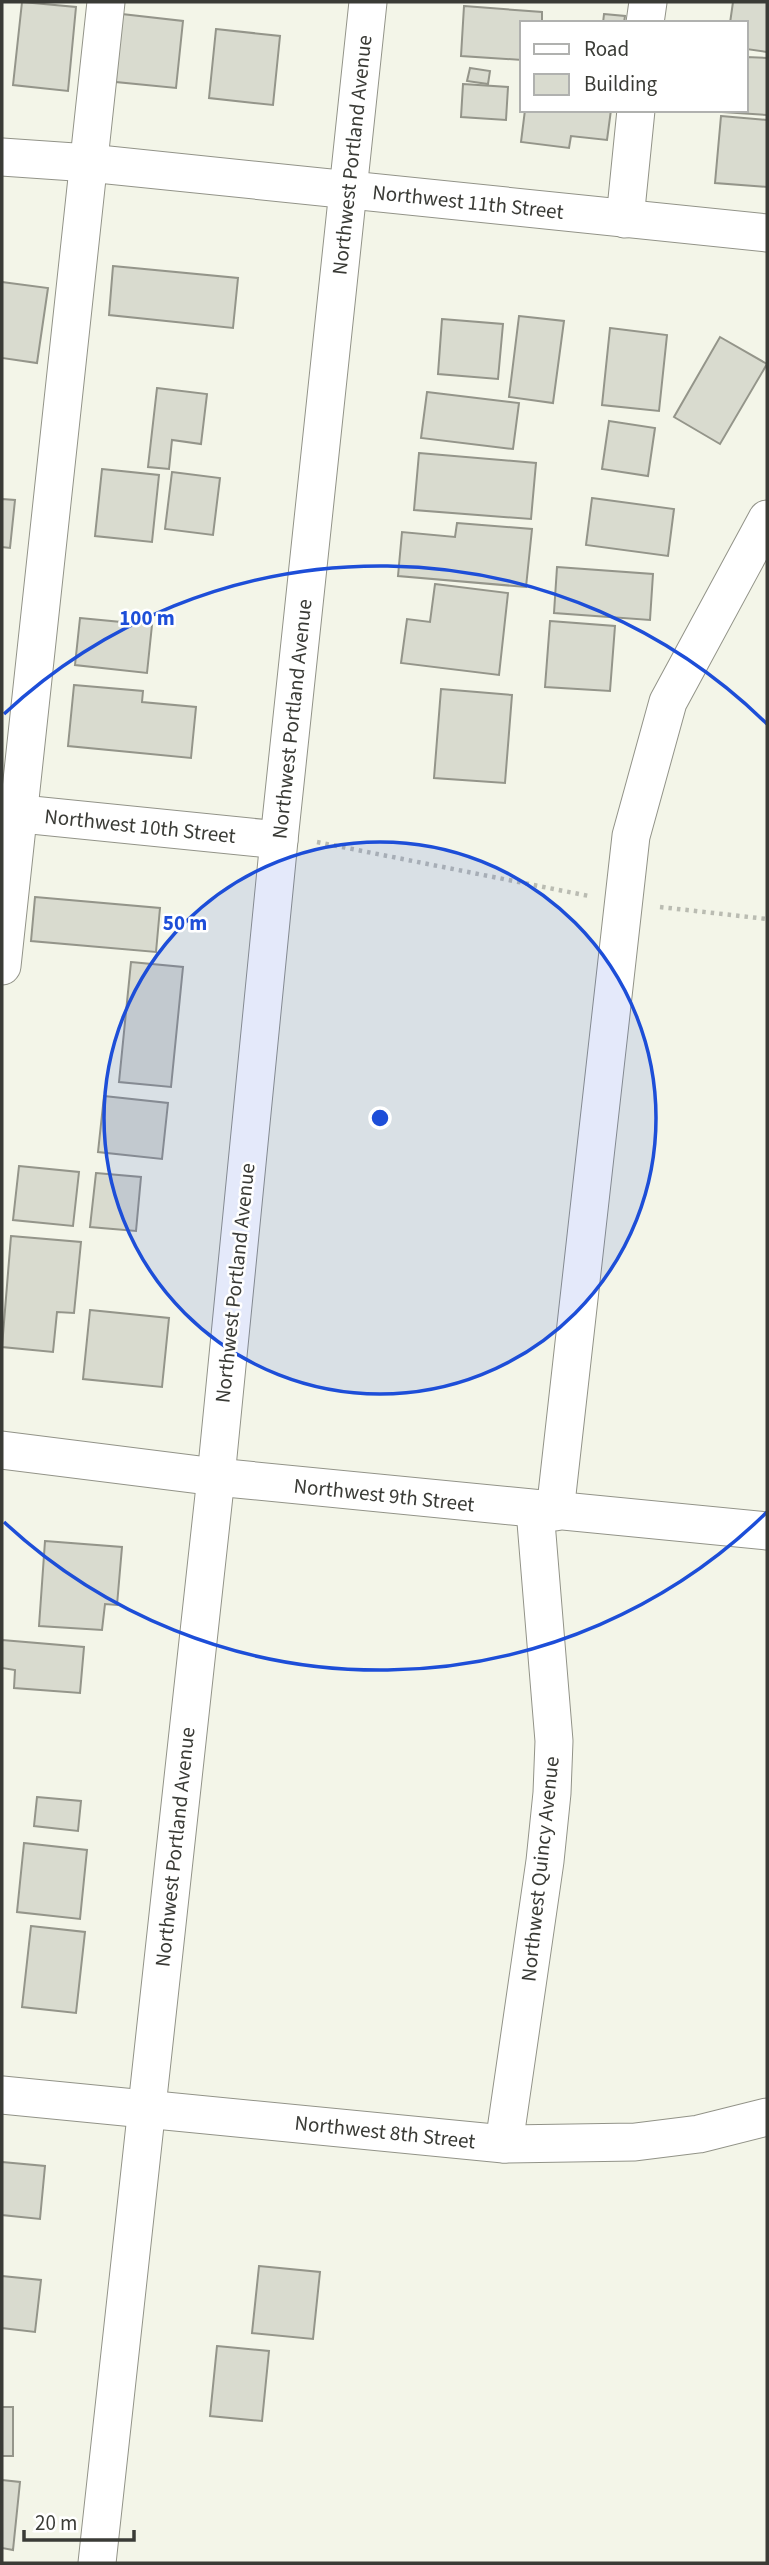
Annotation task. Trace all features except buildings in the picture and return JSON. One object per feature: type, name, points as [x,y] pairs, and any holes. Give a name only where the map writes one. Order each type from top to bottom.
[{"type":"street","points":[[2,966],[10,813],[106,2]]},
{"type":"street","name":"Northwest Portland Avenue","points":[[97,2563],[216,1477],[279,840],[368,2]]},
{"type":"street","points":[[645,21],[648,2]]},
{"type":"street","points":[[625,219],[636,112]]},
{"type":"street","name":"Northwest 11th Street","points":[[2,157],[89,163],[767,233]]},
{"type":"street","name":"Northwest Quincy Avenue","points":[[505,2144],[545,1861],[552,1780],[554,1741],[545,1511],[631,836],[668,702],[767,519]]},
{"type":"street","name":"Northwest 10th Street","points":[[10,813],[279,840]]},
{"type":"street","name":"Northwest 9th Street","points":[[2,1450],[216,1477],[767,1531]]},
{"type":"street","name":"Northwest 8th Street","points":[[2,2095],[505,2144],[635,2142],[699,2134],[767,2117]]},
{"type":"path","points":[[279,840],[326,842],[397,859],[623,903],[767,919]]}]
